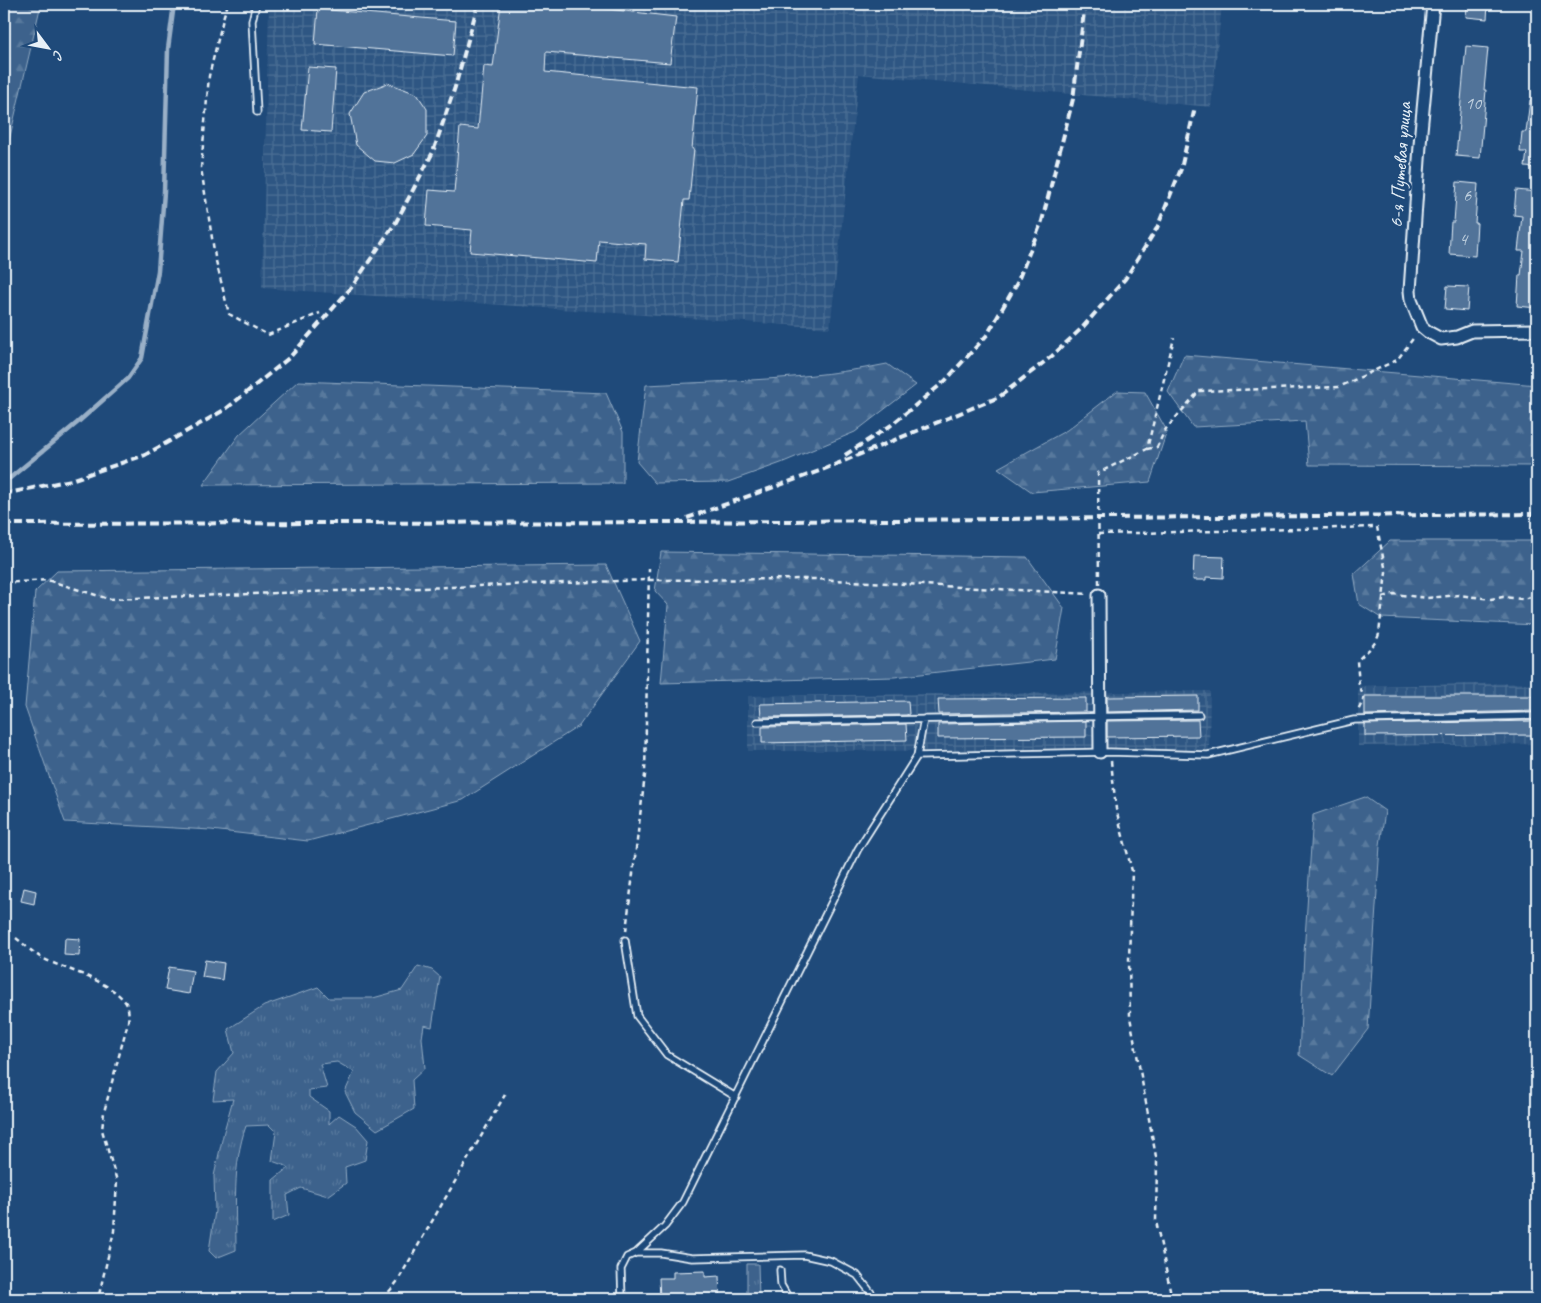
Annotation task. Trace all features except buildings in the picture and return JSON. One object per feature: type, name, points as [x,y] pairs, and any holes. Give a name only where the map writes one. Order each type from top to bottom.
[{"type":"street","name":"6-я Путевая улица","points":[[1422,327],[1411,300],[1410,291],[1421,131],[1433,4]]},
{"type":"street","points":[[1422,327],[1435,336],[1447,339],[1458,337],[1472,330],[1537,330]]},
{"type":"street","points":[[1099,595],[1099,716],[1105,752]]},
{"type":"lane","points":[[256,4],[252,21],[257,112]]},
{"type":"lane","points":[[757,722],[1198,715]]},
{"type":"lane","points":[[917,756],[1105,752],[1208,755],[1354,720],[1537,716]]},
{"type":"lane","points":[[622,1299],[621,1269],[628,1257],[636,1253],[665,1226],[683,1202],[858,849],[917,756],[924,719]]},
{"type":"lane","points":[[625,940],[637,1016],[666,1055],[736,1097]]},
{"type":"lane","points":[[636,1253],[661,1252],[692,1258],[804,1255],[830,1261],[857,1275],[876,1299]]},
{"type":"lane","points":[[780,1270],[781,1285],[789,1299]]},
{"type":"path","points":[[228,4],[210,76],[201,168],[216,257],[229,314],[268,336],[320,313]]},
{"type":"path","points":[[4,583],[47,580],[109,599],[648,580],[814,579],[1099,595],[1098,473],[1147,448],[1157,447],[1165,430],[1199,391],[1339,387],[1397,360],[1422,327]]},
{"type":"path","points":[[1147,448],[1174,338]]},
{"type":"path","points":[[1098,534],[1377,527],[1386,572],[1376,644],[1357,662],[1359,685],[1364,698],[1354,720]]},
{"type":"path","points":[[625,940],[645,775],[649,568]]},
{"type":"path","points":[[1383,597],[1394,594],[1426,598],[1459,595],[1522,599],[1537,596]]},
{"type":"path","points":[[1105,752],[1116,809],[1132,870],[1129,960],[1130,1017],[1157,1162],[1156,1221],[1172,1299]]},
{"type":"path","points":[[16,938],[42,958],[100,983],[120,997],[126,1004],[129,1012],[104,1112],[102,1130],[117,1181],[114,1231],[98,1299]]},
{"type":"path","points":[[383,1299],[397,1282],[506,1093]]},
{"type":"shaded area","points":[[269,4],[1222,4],[1211,107],[859,74],[830,328],[262,288]]},
{"type":"shaded area","points":[[1537,683],[1537,744],[1358,746],[1358,686]]},
{"type":"shaded area","points":[[1210,691],[1209,750],[748,751],[748,696]]},
{"type":"green space","points":[[4,4],[41,4],[8,145],[4,141]]},
{"type":"green space","points":[[1184,355],[1537,385],[1537,466],[1309,465],[1305,421],[1193,427],[1168,392]]},
{"type":"green space","points":[[887,364],[916,385],[855,432],[781,463],[728,482],[655,483],[637,462],[646,385],[797,377]]},
{"type":"green space","points":[[298,381],[606,393],[623,432],[623,483],[203,485],[239,435]]},
{"type":"green space","points":[[1117,391],[1145,392],[1167,431],[1150,482],[1032,492],[998,468],[1067,430]]},
{"type":"green space","points":[[1390,541],[1537,541],[1537,625],[1381,618],[1359,604],[1354,574]]},
{"type":"green space","points":[[661,552],[1027,557],[1064,608],[1055,659],[894,677],[661,683],[668,605],[655,591]]},
{"type":"green space","points":[[606,565],[640,641],[579,726],[463,800],[308,841],[211,830],[65,822],[25,707],[35,592],[57,571]]},
{"type":"green space","points":[[1365,797],[1385,811],[1380,845],[1368,1029],[1332,1076],[1299,1055],[1313,815]]},
{"type":"green space","points":[[418,966],[432,970],[440,977],[432,1027],[424,1025],[422,1038],[425,1068],[412,1080],[414,1109],[377,1130],[355,1112],[345,1092],[354,1072],[337,1062],[320,1064],[327,1088],[309,1090],[309,1097],[329,1111],[329,1124],[339,1115],[356,1126],[368,1140],[365,1160],[345,1167],[346,1183],[328,1196],[301,1188],[287,1195],[289,1215],[273,1222],[273,1180],[289,1167],[272,1161],[276,1132],[269,1125],[246,1126],[237,1172],[235,1203],[236,1250],[216,1258],[209,1251],[215,1211],[214,1176],[233,1099],[213,1100],[217,1072],[234,1053],[228,1029],[264,1006],[318,987],[329,998],[373,998],[402,990]]},
{"type":"green space","points":[[747,1264],[758,1264],[759,1299],[747,1299]]},
{"type":"waterway","points":[[4,477],[10,478],[77,423],[128,378],[142,358],[158,271],[164,192],[168,49],[174,4]]},
{"type":"railway","points":[[4,494],[71,480],[145,455],[226,409],[290,357],[351,288],[396,222],[433,152],[455,87],[478,4]]},
{"type":"railway","points":[[845,455],[890,426],[945,381],[987,335],[1017,283],[1042,221],[1073,99],[1085,4]]},
{"type":"railway","points":[[687,518],[822,470],[999,397],[1052,356],[1082,328],[1125,279],[1157,228],[1181,169],[1195,107]]},
{"type":"railway","points":[[4,524],[678,522],[1537,514]]}]
